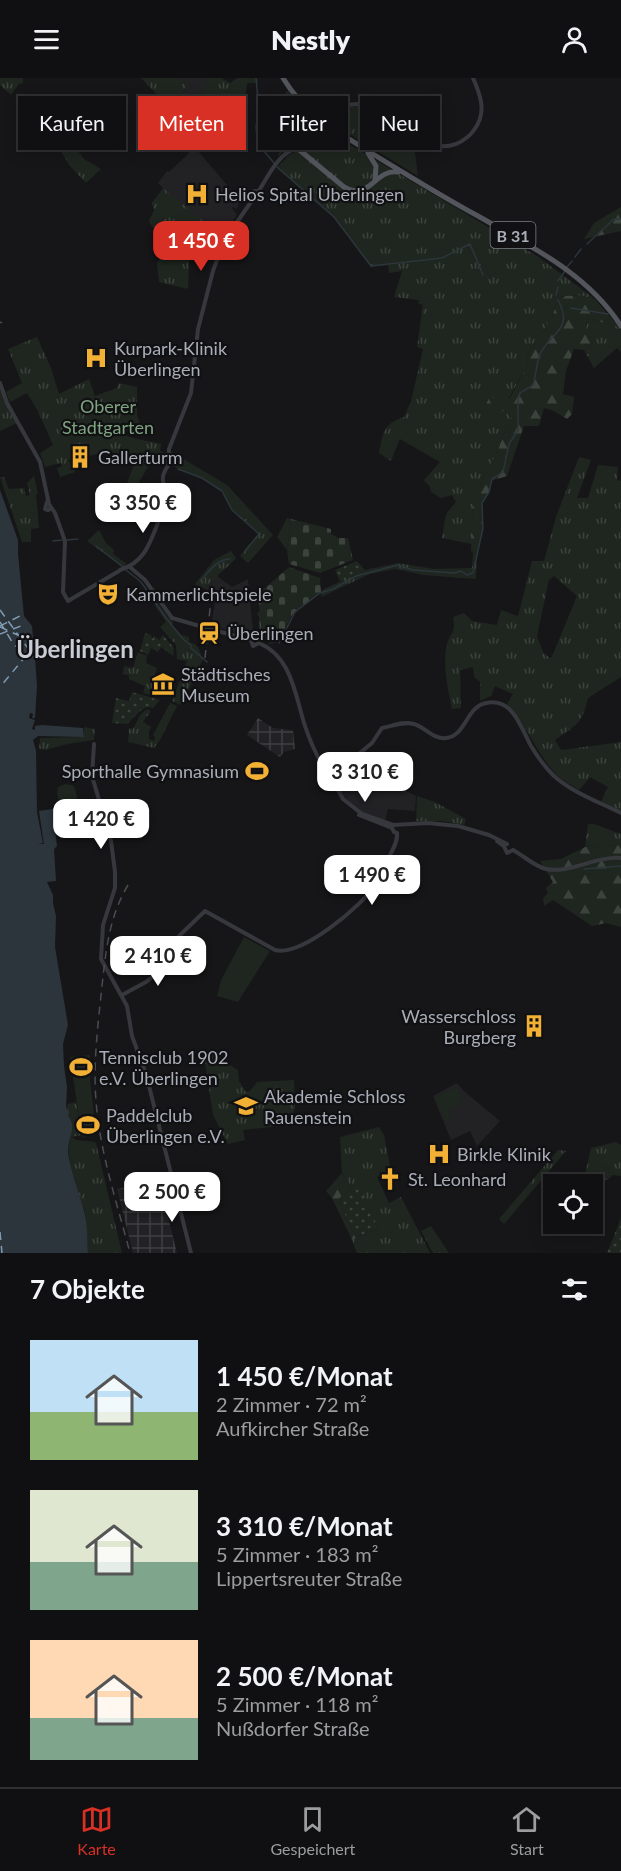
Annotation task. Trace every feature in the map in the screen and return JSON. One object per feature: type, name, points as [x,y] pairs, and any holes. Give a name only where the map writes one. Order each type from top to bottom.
[{"type":"main road","name":"B 31","points":[[283,78],[298,100],[315,117],[360,146]]},
{"type":"main road","points":[[299,150],[346,189],[359,191],[387,172],[393,171],[408,176]]},
{"type":"main road","points":[[365,150],[375,163],[375,181]]},
{"type":"main road","name":"B 31","points":[[366,150],[512,234],[564,268],[592,291],[621,326]]},
{"type":"main road","points":[[375,181],[386,162]]},
{"type":"street","points":[[348,105],[372,105],[396,117],[424,141],[433,145],[450,146],[466,139],[481,116],[481,98],[473,78]]},
{"type":"street","points":[[0,383],[8,403],[40,462],[48,504],[55,513],[65,541],[63,592],[68,601],[124,570],[146,550],[153,540],[166,501],[162,475],[168,465],[171,444],[191,393],[198,329],[213,271],[224,241],[233,225],[253,199],[258,199],[260,195],[258,192],[290,150]]},
{"type":"street","points":[[124,570],[145,580],[172,618],[250,640],[256,637],[259,643],[271,649],[288,671],[306,728],[327,772],[330,772],[338,793],[351,807],[362,814],[399,829]]},
{"type":"street","points":[[331,778],[372,743],[382,728],[401,723],[416,724],[438,737],[449,738],[459,731],[477,707],[484,703],[501,704],[513,712],[531,746],[554,776],[565,785],[621,813]]},
{"type":"street","points":[[94,744],[92,776],[111,842],[115,872],[115,888],[101,938],[101,959],[127,1005],[136,1051],[146,1074],[191,1253]]},
{"type":"street","points":[[392,826],[393,831],[428,824],[458,826],[483,833],[512,846],[513,850],[538,866],[552,870],[564,869],[598,859],[621,858]]},
{"type":"street","points":[[122,995],[157,973],[183,931],[205,911],[275,950],[285,951],[337,923],[360,904],[375,885],[395,844],[399,829]]},
{"type":"street","points":[[506,845],[507,853],[513,850]]},
{"type":"shaded area","points":[[181,78],[209,78],[198,96],[181,96],[187,84]]},
{"type":"shaded area","name":"Helios Spital Überlingen","points":[[188,150],[197,150],[240,200],[237,209],[232,208],[237,215],[218,244],[157,219],[152,203],[163,188],[158,183],[167,171],[169,172],[189,153]]},
{"type":"shaded area","points":[[0,490],[18,540],[24,616],[32,626],[34,649],[30,649],[30,653],[33,653],[35,657],[37,686],[35,718],[32,718],[33,714],[30,713],[29,718],[35,720],[32,729],[35,730],[35,726],[42,725],[83,728],[84,737],[38,736],[33,740],[36,751],[37,812],[43,843],[38,844],[44,844],[39,811],[53,809],[57,846],[54,849],[56,881],[47,882],[53,895],[56,916],[55,947],[68,1025],[63,1044],[67,1087],[66,1108],[72,1124],[68,1152],[86,1220],[88,1253],[0,1253]]},
{"type":"shaded area","points":[[216,575],[232,587],[248,579],[253,632],[248,635],[211,626],[216,596],[205,589]]},
{"type":"shaded area","points":[[258,718],[273,728],[293,730],[295,749],[284,752],[280,757],[247,735]]},
{"type":"shaded area","points":[[337,779],[397,783],[400,788],[416,796],[415,811],[388,809],[385,821],[361,813],[349,803],[336,785]]},
{"type":"shaded area","points":[[457,1083],[500,1121],[477,1146],[470,1131],[451,1140],[433,1096]]},
{"type":"shaded area","points":[[149,1183],[153,1194],[162,1192],[177,1253],[133,1253],[117,1189]]},
{"type":"green space","points":[[0,78],[23,78],[23,83],[19,84],[11,95],[0,85]]},
{"type":"green space","points":[[141,78],[181,78],[187,84],[181,96],[158,96]]},
{"type":"green space","points":[[209,78],[221,78],[230,83],[238,78],[257,78],[258,83],[247,83],[246,96],[198,96]]},
{"type":"green space","points":[[288,91],[292,96],[286,96],[284,94]]},
{"type":"green space","points":[[360,106],[360,141],[348,133],[348,108]]},
{"type":"green space","points":[[348,144],[537,256],[595,299],[577,295],[558,297],[553,315],[528,355],[527,365],[509,398],[489,398],[485,405],[506,412],[515,421],[503,434],[498,451],[473,496],[472,544],[442,538],[446,514],[456,502],[452,495],[441,498],[431,492],[424,480],[440,462],[400,439],[391,461],[379,453],[385,430],[392,423],[404,417],[411,401],[423,349],[417,347],[423,305],[418,303],[419,300],[394,297],[402,271],[389,273],[388,265],[371,267],[335,218],[277,168],[289,155],[298,151],[348,150]]},
{"type":"green space","points":[[60,150],[77,150],[84,159],[101,169],[86,183],[69,165]]},
{"type":"green space","points":[[375,150],[414,150],[418,176]]},
{"type":"green space","points":[[163,188],[224,238],[214,260],[189,257],[188,289],[159,282],[157,263],[163,255],[156,233],[149,221],[154,210],[152,203]]},
{"type":"green space","points":[[621,207],[621,231],[584,239],[594,223]]},
{"type":"green space","points":[[577,295],[595,299],[619,327],[587,318],[586,331],[594,345],[584,350],[574,349],[566,371],[563,394],[574,397],[572,414],[567,419],[544,408],[539,426],[524,426],[507,476],[491,481],[489,492],[482,503],[483,528],[477,553],[471,551],[473,496],[498,451],[503,434],[515,421],[506,412],[485,406],[489,398],[510,398],[527,365],[528,355],[553,315],[558,297]]},
{"type":"green space","points":[[587,318],[619,327],[621,330],[621,352],[617,348],[594,368],[584,350],[594,345],[586,331]]},
{"type":"green space","name":"Oberer Stadtgarten","points":[[37,337],[51,368],[59,394],[89,379],[95,396],[117,388],[119,383],[137,387],[137,415],[140,424],[125,434],[161,444],[160,451],[167,454],[164,463],[152,460],[135,489],[128,512],[120,502],[133,467],[121,454],[107,452],[68,460],[75,472],[60,477],[57,468],[62,466],[61,463],[45,467],[40,453],[53,445],[27,393],[10,402],[6,392],[22,383],[8,349]]},
{"type":"green space","points":[[0,388],[17,423],[0,431]]},
{"type":"green space","points":[[170,451],[227,485],[273,535],[248,563],[240,556],[259,533],[232,510],[222,491],[202,478],[170,465]]},
{"type":"green space","points":[[579,457],[591,460],[577,498],[588,498],[598,465],[618,467],[617,480],[621,481],[621,677],[588,698],[577,724],[555,740],[561,750],[621,742],[621,812],[601,802],[608,787],[590,777],[579,790],[556,774],[507,704],[513,694],[495,686],[491,696],[480,701],[480,682],[474,677],[473,667],[460,670],[461,708],[452,709],[446,678],[445,656],[447,643],[454,627],[453,617],[464,613],[472,621],[497,625],[501,610],[518,616],[532,561],[544,561],[556,517]],"holes":[[[554,576],[577,596],[551,659],[543,652],[537,636],[549,580]]]},
{"type":"green space","points":[[34,476],[38,494],[36,494],[39,528],[31,529],[31,542],[22,542],[0,477],[4,477],[9,489],[24,488],[26,496],[30,495],[27,483]]},
{"type":"green space","points":[[287,518],[291,519],[287,550],[277,537]]},
{"type":"green space","points":[[291,519],[331,529],[331,534],[338,538],[348,538],[353,560],[320,573],[289,564],[287,550]]},
{"type":"green space","points":[[99,530],[106,543],[114,550],[113,554],[127,564],[123,567],[87,541]]},
{"type":"green space","points":[[231,551],[236,558],[205,589],[195,584],[214,560]]},
{"type":"green space","points":[[473,552],[477,553],[476,579],[424,575],[395,569],[370,574],[321,597],[322,590],[365,570],[398,563],[434,569],[472,568]]},
{"type":"green space","points":[[357,561],[365,570],[340,582],[335,570]]},
{"type":"green space","points":[[289,567],[320,578],[321,592],[292,615],[278,642],[270,644],[260,634],[257,614],[260,610],[257,595]]},
{"type":"green space","points":[[157,602],[173,622],[172,626],[179,634],[189,637],[189,642],[197,645],[203,659],[181,705],[172,701],[187,661],[177,659],[176,645],[160,627],[166,622],[154,604]]},
{"type":"green space","points":[[145,633],[151,635],[152,639],[154,636],[159,640],[163,635],[174,648],[173,656],[161,647],[158,652],[151,648],[148,655],[140,651]]},
{"type":"green space","points":[[138,652],[147,656],[146,663],[157,668],[154,677],[159,680],[155,696],[143,693],[145,686],[129,679],[129,675],[123,674],[124,666],[133,668]]},
{"type":"green space","points":[[132,692],[160,700],[153,708],[147,707],[140,711],[127,724],[112,723],[116,698],[129,701]]},
{"type":"green space","points":[[170,703],[177,706],[154,748],[128,742],[129,728],[133,729],[140,715],[147,709],[151,711],[143,722],[151,727],[149,739],[154,741],[153,735]]},
{"type":"green space","points":[[84,727],[95,729],[94,740],[46,750],[39,749],[40,738],[84,737]]},
{"type":"green space","points":[[65,784],[73,785],[75,788],[83,828],[81,834],[70,838],[64,831],[57,793],[58,787]]},
{"type":"green space","points":[[417,796],[435,802],[466,819],[464,825],[443,821],[416,821]]},
{"type":"green space","points":[[588,824],[621,834],[621,845],[585,847]]},
{"type":"green space","points":[[621,845],[621,927],[606,923],[592,926],[553,900],[544,906],[543,898],[548,893],[546,888],[553,882],[540,861],[561,859],[585,847]]},
{"type":"green space","points":[[244,937],[270,951],[238,1002],[217,996],[221,980]]},
{"type":"green space","points":[[209,1049],[218,1051],[221,1060],[238,1070],[239,1081],[246,1092],[250,1091],[257,1082],[294,1080],[295,1108],[290,1125],[243,1130],[245,1140],[228,1144],[213,1115],[204,1056],[208,1054]]},
{"type":"green space","points":[[90,1055],[96,1135],[82,1137],[70,1057]]},
{"type":"green space","points":[[457,1087],[464,1101],[448,1109],[452,1117],[446,1120],[435,1097]]},
{"type":"green space","points":[[76,1102],[82,1135],[72,1137],[96,1143],[122,1253],[88,1253],[86,1217],[71,1167],[68,1148],[71,1136],[66,1108],[68,1104]]},
{"type":"green space","points":[[379,1127],[384,1135],[391,1171],[377,1177],[389,1203],[401,1197],[430,1253],[357,1253],[352,1240],[378,1228],[359,1185],[352,1189],[342,1173],[340,1137]]},
{"type":"green space","points":[[616,1142],[621,1145],[621,1176],[613,1175],[607,1180],[603,1180],[603,1174],[585,1174],[591,1148]]},
{"type":"green space","points":[[558,1150],[566,1151],[546,1174],[543,1174],[543,1178],[504,1224],[499,1219]]},
{"type":"green space","points":[[342,1173],[352,1189],[338,1199],[356,1238],[352,1240],[332,1198],[326,1191]]},
{"type":"green space","points":[[359,1184],[378,1228],[356,1238],[338,1199]]},
{"type":"green space","points":[[621,1218],[621,1253],[607,1253]]},
{"type":"green space","points":[[431,1226],[449,1253],[433,1253],[421,1231]]},
{"type":"waterway","points":[[256,78],[259,109],[257,136],[264,151],[274,163]]},
{"type":"waterway","points":[[277,167],[334,217],[371,266],[442,258],[470,244],[483,275]]},
{"type":"waterway","points":[[587,244],[614,219],[621,219]]},
{"type":"waterway","points":[[575,257],[581,249]]},
{"type":"waterway","points":[[567,267],[572,261]]},
{"type":"waterway","points":[[558,281],[565,271]]},
{"type":"waterway","points":[[556,295],[558,287]]},
{"type":"waterway","points":[[279,643],[295,612],[320,593],[333,589],[356,576],[398,565],[413,570],[454,573],[461,571],[467,575],[473,573],[483,528],[482,503],[489,492],[492,479],[503,472],[509,444],[518,430],[520,393],[533,385],[539,357],[562,326],[562,311],[558,300]]},
{"type":"waterway","points":[[571,308],[608,314]]},
{"type":"waterway","points":[[178,469],[202,478],[222,491],[232,510],[259,534],[245,551]]},
{"type":"waterway","points":[[67,540],[78,539]]},
{"type":"waterway","points":[[53,541],[62,540]]},
{"type":"waterway","points":[[96,546],[123,567]]},
{"type":"waterway","points":[[203,578],[218,563],[230,559]]},
{"type":"waterway","points":[[126,570],[141,582],[184,640],[207,662]]},
{"type":"waterway","points":[[584,869],[621,866]]},
{"type":"ferry route","points":[[0,610],[30,651],[0,687]]},
{"type":"ferry route","points":[[0,626],[20,616]]},
{"type":"ferry route","points":[[0,622],[14,645],[34,657]]},
{"type":"ferry route","points":[[0,634],[26,624]]},
{"type":"ferry route","points":[[0,627],[31,641],[33,645]]},
{"type":"ferry route","points":[[0,1232],[2,1253]]},
{"type":"railway","points":[[205,658],[211,599]]},
{"type":"railway","points":[[128,885],[116,909],[107,947],[95,1072],[101,1140],[130,1253]]},
{"type":"place","name":"Helios Spital Überlingen","points":[[197,194]]},
{"type":"place","name":"Kurpark-Klinik Überlingen","points":[[96,358]]},
{"type":"place","name":"Gallerturm","points":[[80,457]]},
{"type":"place","name":"Kammerlichtspiele","points":[[108,594]]},
{"type":"place","name":"Überlingen","points":[[209,633]]},
{"type":"place","name":"Städtisches Museum","points":[[163,684]]},
{"type":"place","name":"Sporthalle Gymnasium","points":[[257,771]]},
{"type":"place","name":"Wasserschloss Burgberg","points":[[534,1026]]},
{"type":"place","name":"Tennisclub 1902 e.V. Überlingen","points":[[81,1067]]},
{"type":"place","name":"Akademie Schloss Rauenstein","points":[[246,1106]]},
{"type":"place","name":"Paddelclub Überlingen e.V.","points":[[88,1125]]},
{"type":"place","name":"Birkle Klinik","points":[[439,1154]]},
{"type":"place","name":"St. Leonhard","points":[[390,1179]]},
{"type":"district","name":"Überlingen","points":[[75,648]]}]
